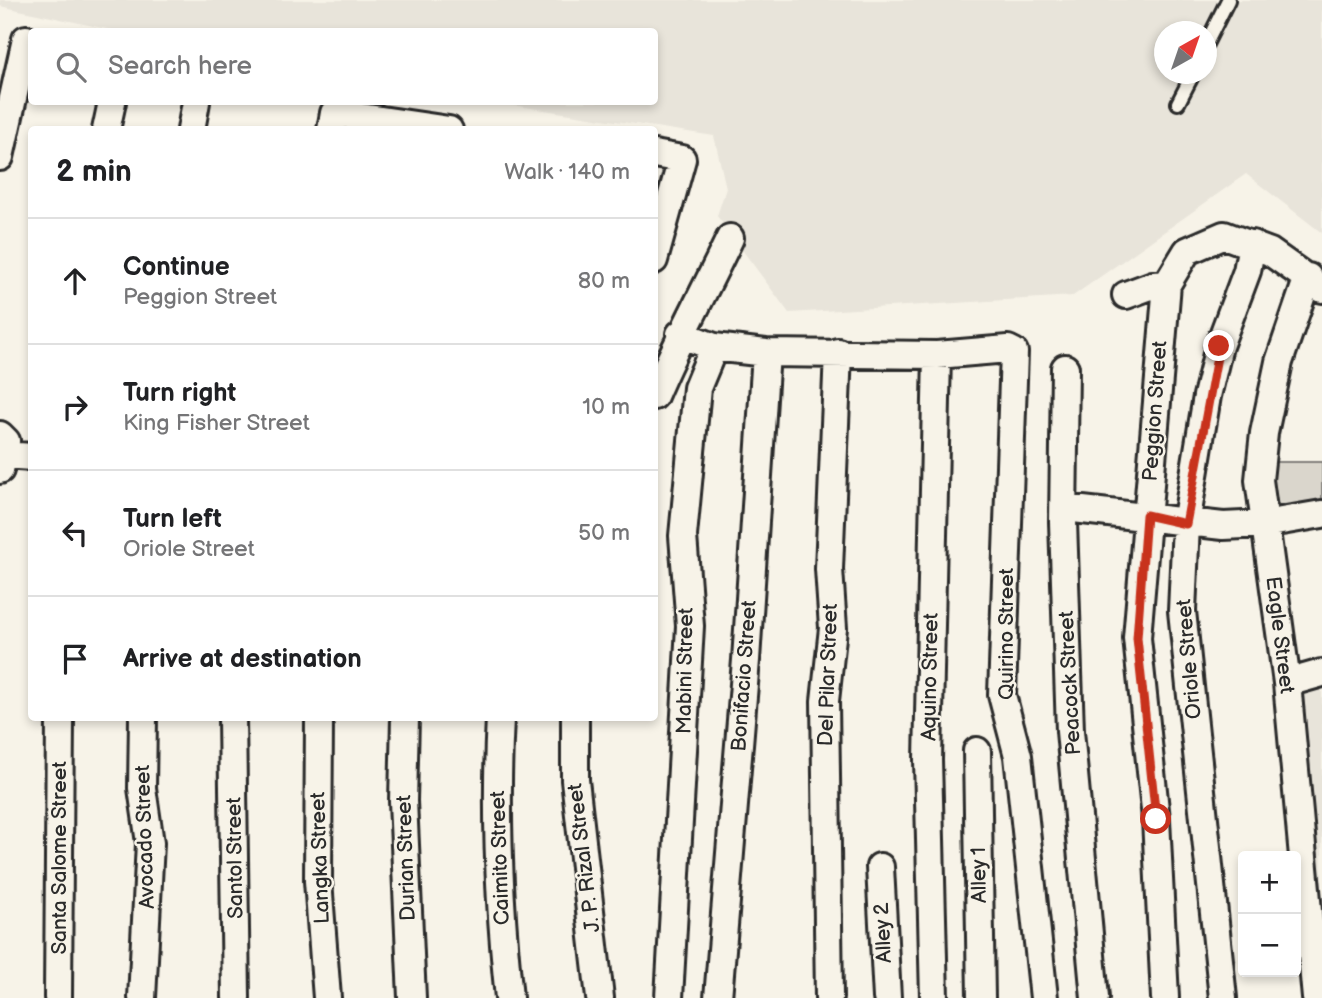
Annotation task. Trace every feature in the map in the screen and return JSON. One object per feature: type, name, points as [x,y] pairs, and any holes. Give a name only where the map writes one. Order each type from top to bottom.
[{"type":"street","points":[[0,157],[26,38]]},
{"type":"street","points":[[107,126],[111,105]]},
{"type":"street","points":[[192,126],[195,105]]},
{"type":"street","points":[[332,121],[402,126]]},
{"type":"street","points":[[658,155],[682,159],[658,246]]},
{"type":"street","points":[[1126,295],[1153,285],[1167,284],[1187,251],[1224,236],[1252,244],[1315,283]]},
{"type":"street","points":[[658,386],[680,334],[695,312],[730,237]]},
{"type":"street","name":"Oriole Street","points":[[1223,998],[1183,634],[1186,524],[1219,346],[1247,271],[1252,244]]},
{"type":"street","name":"Eagle Street","points":[[1315,283],[1279,362],[1264,433],[1259,480],[1287,683],[1316,998]]},
{"type":"street","name":"Peggion Street","points":[[1165,998],[1156,819],[1137,638],[1167,284]]},
{"type":"street","points":[[680,334],[714,347],[766,353],[937,355]]},
{"type":"street","name":"Mabini Street","points":[[669,998],[690,626],[683,536],[697,388],[714,347]]},
{"type":"street","name":"Quirino Street","points":[[937,355],[1008,349],[1014,352],[1002,695],[1018,756],[1044,998]]},
{"type":"street","name":"Del Pilar Street","points":[[829,998],[825,701],[833,628],[829,569],[837,431],[838,352]]},
{"type":"street","name":"Bonifacio Street","points":[[718,998],[746,660],[766,353]]},
{"type":"street","name":"Aquino Street","points":[[934,998],[929,760],[937,355]]},
{"type":"street","name":"Peacock Street","points":[[1065,368],[1070,731],[1095,998]]},
{"type":"street","points":[[1,453],[28,456]]},
{"type":"street","points":[[1065,508],[1146,515],[1186,524],[1264,524],[1322,514]]},
{"type":"street","points":[[1287,683],[1322,673]]},
{"type":"street","name":"Santa Salome Street","points":[[58,998],[60,721]]},
{"type":"street","name":"Avocado Street","points":[[142,998],[150,843],[142,789],[143,721]]},
{"type":"street","name":"Santol Street","points":[[232,721],[236,998]]},
{"type":"street","name":"Langka Street","points":[[319,721],[318,881],[327,998]]},
{"type":"street","name":"Durian Street","points":[[405,721],[403,801],[412,998]]},
{"type":"street","name":"Caimito Street","points":[[500,721],[496,806],[502,930],[509,998]]},
{"type":"street","name":"J. P. Rizal Street","points":[[575,721],[575,780],[600,998]]},
{"type":"street","name":"Alley 1","points":[[977,751],[981,998]]},
{"type":"street","name":"Alley 2","points":[[880,867],[887,998]]},
{"type":"lane","points":[[1217,22],[1228,0]]},
{"type":"lane","points":[[1178,103],[1188,84]]},
{"type":"shaded area","points":[[0,0],[1322,0],[1322,233],[1246,174],[1073,296],[789,313],[717,216],[726,188],[714,136],[511,105],[658,105],[658,28],[102,28],[0,6]]},
{"type":"shaded area","points":[[1273,462],[1322,462],[1322,502],[1271,506]]},
{"type":"shaded area","points":[[1322,669],[1322,900],[1300,675]]},
{"type":"route","points":[[1156,819],[1137,638],[1146,515],[1186,524],[1207,396],[1219,346]]}]
